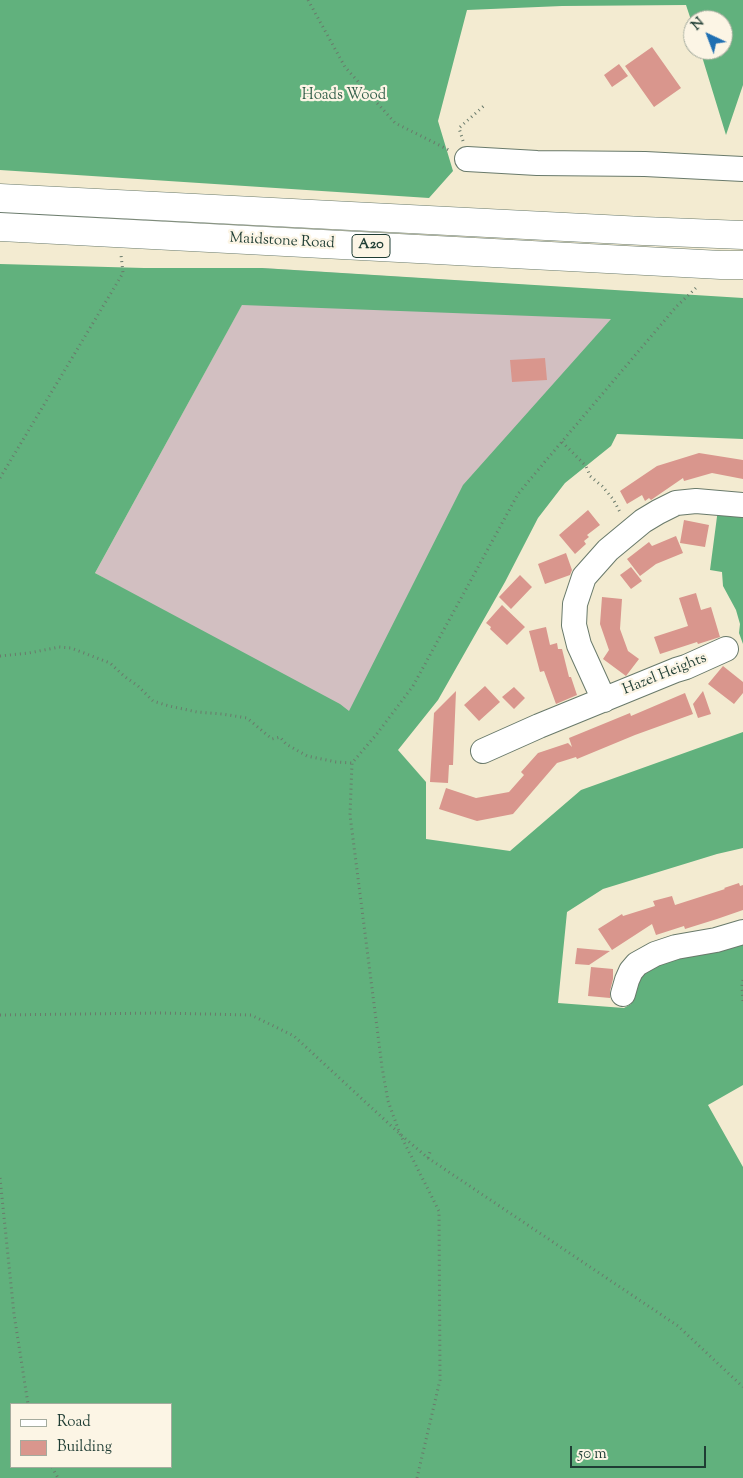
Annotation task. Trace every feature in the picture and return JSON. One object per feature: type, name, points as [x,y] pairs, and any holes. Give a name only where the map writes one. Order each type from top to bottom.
[{"type":"main road","name":"Maidstone Road","points":[[0,198],[743,235]]},
{"type":"main road","name":"Maidstone Road","points":[[0,227],[732,265]]},
{"type":"street","points":[[467,159],[743,169]]},
{"type":"street","name":"Hazel Heights","points":[[604,700],[579,645],[574,625],[575,604],[584,577],[608,550],[646,519],[676,503],[696,501],[743,505]]},
{"type":"street","name":"Hazel Heights","points":[[483,751],[539,726],[676,670],[686,668],[726,649]]},
{"type":"street","points":[[623,994],[626,980],[631,971],[637,964],[655,954],[676,947],[708,942],[742,932]]},
{"type":"path","points":[[308,0],[345,67],[395,123],[467,159]]},
{"type":"path","points":[[467,159],[459,128],[486,104]]},
{"type":"path","points":[[0,478],[123,273],[117,233]]},
{"type":"path","points":[[417,1478],[440,1380],[439,1211],[400,1134],[388,1101],[350,815],[352,763],[414,686],[518,494],[676,307],[732,265]]},
{"type":"path","points":[[562,442],[586,466],[590,476],[613,499],[628,534]]},
{"type":"path","points":[[0,656],[59,647],[71,648],[110,663],[153,701],[197,712],[247,718],[272,739],[280,737],[286,744],[307,756],[352,763]]},
{"type":"path","points":[[743,980],[743,1001]]},
{"type":"path","points":[[0,1015],[160,1013],[250,1016],[294,1036],[428,1158],[678,1326],[743,1387]]},
{"type":"path","points":[[428,1158],[430,1152]]},
{"type":"path","points":[[0,1178],[14,1314],[28,1403]]},
{"type":"shaded area","points":[[262,268],[652,293],[360,721],[95,573]]},
{"type":"green space","name":"Hoads Wood","points":[[0,0],[743,0],[743,85],[726,135],[703,60],[733,60],[733,10],[688,10],[686,5],[562,6],[467,10],[438,121],[453,171],[429,198],[0,170]]},
{"type":"green space","points":[[0,264],[144,268],[262,268],[743,298],[743,439],[617,434],[611,446],[565,483],[538,518],[505,582],[438,700],[398,750],[426,782],[426,839],[510,851],[581,790],[743,732],[743,848],[717,854],[603,889],[567,912],[558,1003],[624,1008],[631,1004],[633,979],[654,961],[743,944],[743,1085],[708,1105],[743,1167],[743,1478],[0,1478]],"holes":[[[242,305],[611,319],[463,485],[349,711],[340,704],[95,573]]]},
{"type":"green space","points":[[718,509],[743,513],[743,644],[739,633],[740,624],[736,610],[723,586],[722,572],[710,570]]},
{"type":"building","points":[[652,47],[681,88],[654,107],[625,66]]},
{"type":"building","points":[[619,64],[628,76],[612,87],[604,75]]},
{"type":"building","points":[[545,358],[547,380],[512,382],[510,360]]},
{"type":"building","points":[[699,453],[743,460],[743,479],[712,473],[684,481],[683,478],[651,500],[649,498],[645,501],[642,495],[627,504],[620,491],[657,466]]},
{"type":"building","points":[[588,510],[600,525],[587,535],[589,537],[584,541],[586,544],[575,554],[559,535]]},
{"type":"building","points":[[684,520],[709,525],[705,547],[680,543]]},
{"type":"building","points":[[676,536],[683,553],[656,564],[640,576],[627,559],[649,542],[652,546]]},
{"type":"building","points":[[566,553],[572,570],[570,575],[545,584],[538,564]]},
{"type":"building","points":[[631,567],[642,581],[631,589],[620,575]]},
{"type":"building","points":[[520,575],[532,587],[511,609],[499,597]]},
{"type":"building","points":[[696,593],[701,610],[711,607],[720,637],[660,654],[654,637],[688,626],[679,598]]},
{"type":"building","points":[[602,597],[622,599],[620,629],[628,651],[639,659],[626,676],[603,659],[609,650],[600,624]]},
{"type":"building","points":[[502,605],[525,627],[507,645],[486,623]]},
{"type":"building","points":[[546,627],[550,645],[557,643],[558,649],[562,649],[569,677],[571,677],[577,695],[556,704],[544,671],[540,672],[529,631]]},
{"type":"building","points":[[723,666],[743,682],[743,693],[734,704],[708,684]]},
{"type":"building","points":[[485,686],[500,702],[479,721],[464,705]]},
{"type":"building","points":[[514,687],[525,698],[514,709],[502,697]]},
{"type":"building","points":[[456,691],[453,765],[449,765],[448,783],[430,782],[434,713]]},
{"type":"building","points":[[703,691],[711,714],[698,718],[693,704]]},
{"type":"building","points":[[685,693],[693,714],[577,759],[576,757],[557,763],[513,814],[477,821],[439,809],[446,788],[476,798],[509,792],[524,775],[521,772],[538,753],[568,743],[572,747],[569,738],[630,713],[631,716]]},
{"type":"building","points":[[739,883],[740,886],[743,885],[743,910],[717,919],[685,929],[684,926],[656,935],[652,924],[612,950],[598,929],[622,914],[623,916],[655,906],[653,901],[672,896],[675,905]]},
{"type":"building","points":[[577,948],[610,951],[589,965],[575,964]]},
{"type":"building","points":[[591,967],[613,969],[610,998],[588,996]]}]
